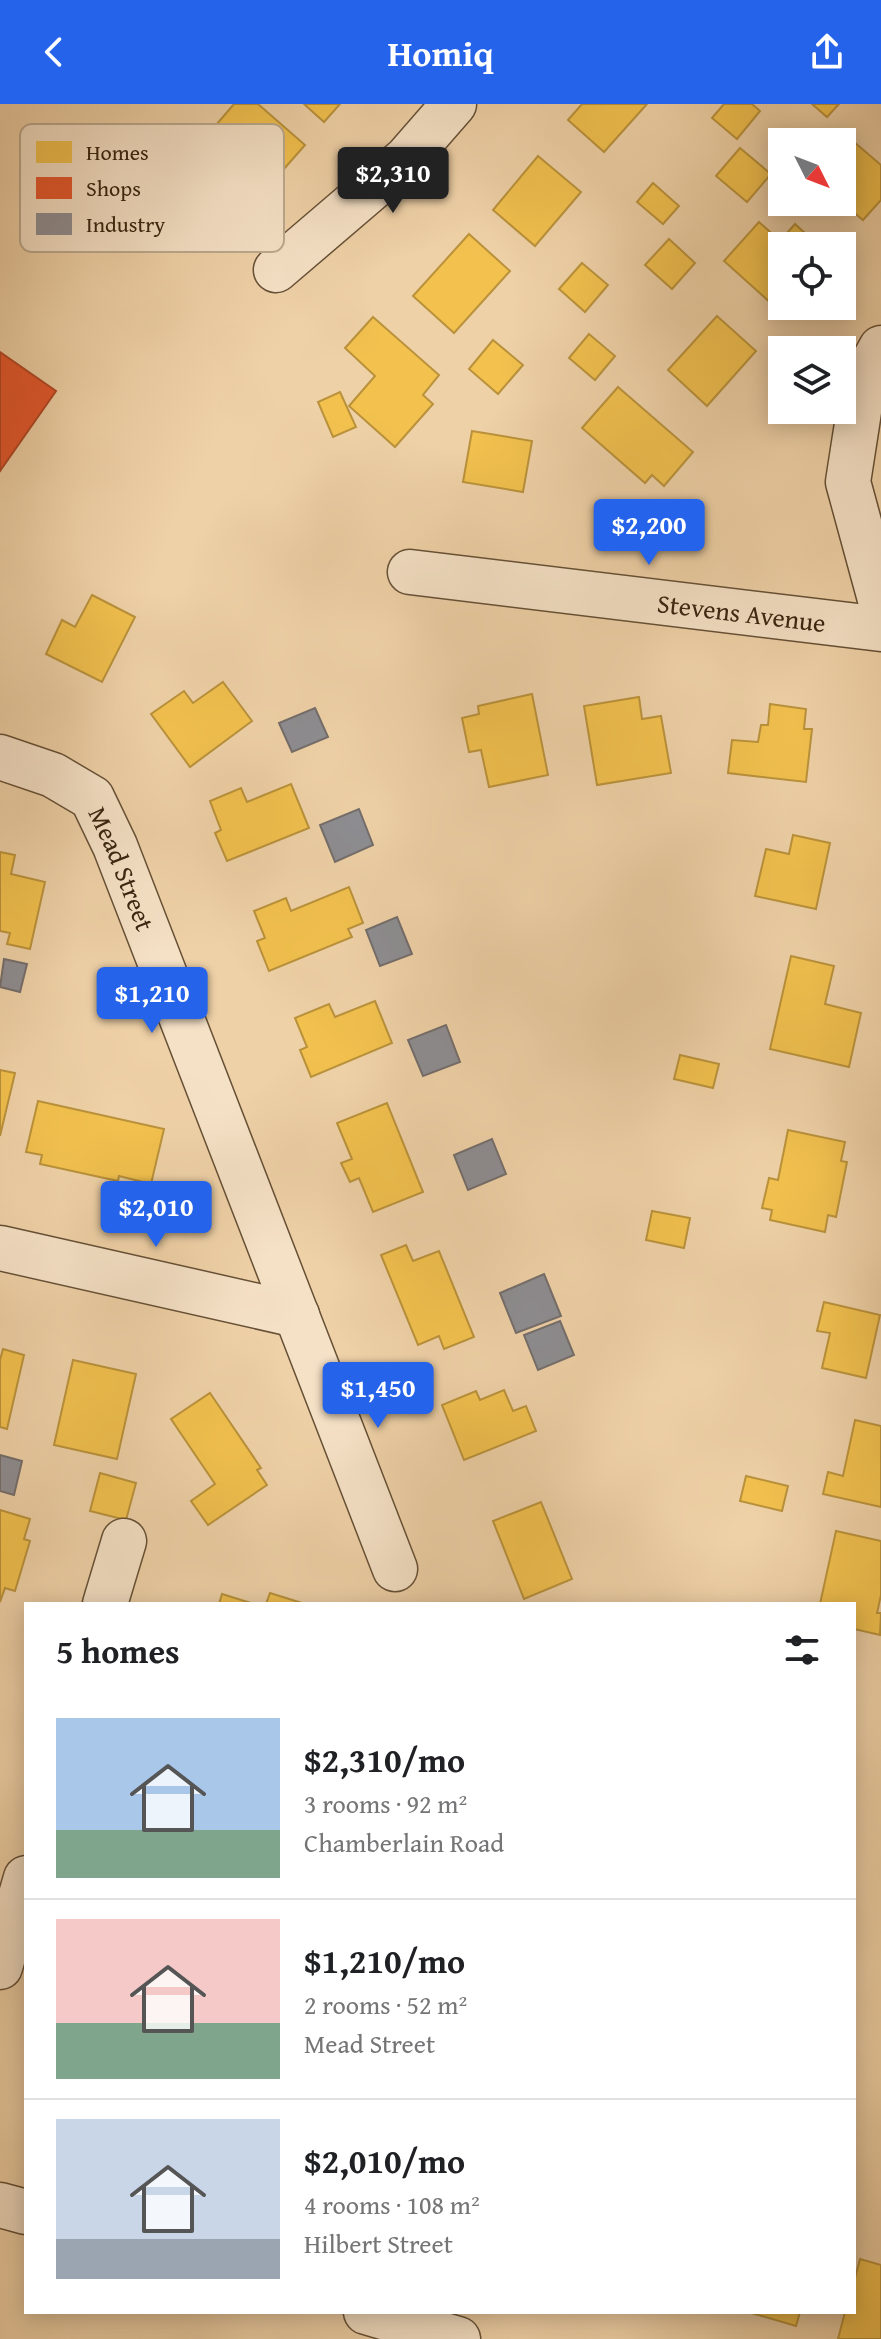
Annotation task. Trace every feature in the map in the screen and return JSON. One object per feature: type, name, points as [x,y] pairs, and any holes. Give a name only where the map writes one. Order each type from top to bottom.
[{"type":"street","points":[[276,270],[407,158],[454,104]]},
{"type":"street","points":[[881,348],[864,379],[848,482],[881,603]]},
{"type":"street","name":"Stevens Avenue","points":[[410,572],[881,629]]},
{"type":"street","name":"Mead Street","points":[[0,757],[53,775],[92,798],[115,846],[395,1569]]},
{"type":"street","points":[[0,1248],[297,1315]]},
{"type":"street","points":[[106,1602],[124,1541]]},
{"type":"street","points":[[0,1967],[24,1885]]},
{"type":"street","points":[[0,2205],[24,2211]]},
{"type":"street","points":[[373,2314],[458,2339]]},
{"type":"building: Homes","points":[[234,104],[258,104],[281,124],[217,124]]},
{"type":"building: Homes","points":[[304,104],[340,104],[324,122]]},
{"type":"building: Homes","points":[[582,104],[647,104],[604,152],[568,120]]},
{"type":"building: Homes","points":[[724,104],[752,104],[760,111],[737,139],[712,118]]},
{"type":"building: Homes","points":[[812,104],[839,104],[827,117]]},
{"type":"building: Homes","points":[[284,127],[305,145],[284,169]]},
{"type":"building: Homes","points":[[856,144],[881,165],[881,200],[863,220],[856,214]]},
{"type":"building: Homes","points":[[740,148],[768,171],[768,178],[747,202],[716,176]]},
{"type":"building: Homes","points":[[538,156],[581,192],[535,246],[493,210]]},
{"type":"building: Homes","points":[[653,183],[679,206],[663,224],[637,202]]},
{"type":"building: Homes","points":[[759,222],[770,232],[768,301],[724,261]]},
{"type":"building: Homes","points":[[795,224],[804,232],[788,232]]},
{"type":"building: Homes","points":[[469,234],[510,271],[454,333],[413,296]]},
{"type":"building: Homes","points":[[669,239],[695,263],[672,289],[645,265]]},
{"type":"building: Homes","points":[[582,263],[608,285],[585,312],[559,289]]},
{"type":"building: Homes","points":[[717,316],[756,351],[707,406],[668,370]]},
{"type":"building: Homes","points":[[373,317],[439,375],[423,395],[433,404],[395,447],[349,406],[375,376],[345,348]]},
{"type":"building: Homes","points":[[589,334],[615,356],[595,380],[569,358]]},
{"type":"building: Homes","points":[[493,340],[523,365],[498,394],[469,369]]},
{"type":"building: Homes","points":[[618,387],[693,452],[664,486],[652,475],[645,483],[582,428]]},
{"type":"building: Homes","points":[[340,392],[356,427],[333,437],[318,402]]},
{"type":"building: Homes","points":[[472,431],[532,441],[523,492],[463,482]]},
{"type":"building: Homes","points":[[92,595],[135,617],[102,682],[46,654],[62,620],[75,627]]},
{"type":"building: Homes","points":[[223,682],[252,721],[190,767],[151,714],[184,691],[193,703]]},
{"type":"building: Homes","points":[[532,694],[548,775],[489,787],[481,750],[469,752],[462,718],[479,714],[478,706]]},
{"type":"building: Homes","points":[[639,697],[642,719],[661,716],[671,773],[597,785],[584,706]]},
{"type":"building: Homes","points":[[770,704],[806,709],[804,729],[812,729],[806,782],[728,773],[732,740],[758,742],[761,725],[768,725]]},
{"type":"building: Homes","points":[[291,784],[309,828],[227,861],[215,833],[221,830],[210,801],[241,788],[247,802]]},
{"type":"building: Homes","points":[[793,835],[830,843],[816,909],[755,896],[766,849],[789,854]]},
{"type":"building: Homes","points":[[0,852],[15,855],[11,874],[45,882],[30,949],[7,944],[10,933],[0,931]]},
{"type":"building: Homes","points":[[349,887],[363,923],[348,929],[352,937],[269,971],[257,941],[265,938],[254,911],[286,898],[291,911]]},
{"type":"building: Homes","points":[[791,956],[834,966],[825,1004],[861,1013],[849,1067],[770,1049]]},
{"type":"building: Homes","points":[[375,1001],[392,1043],[311,1077],[300,1050],[307,1047],[295,1018],[329,1004],[335,1017]]},
{"type":"building: Homes","points":[[680,1055],[719,1064],[713,1088],[674,1079]]},
{"type":"building: Homes","points":[[0,1070],[15,1073],[0,1136]]},
{"type":"building: Homes","points":[[38,1101],[164,1129],[151,1184],[119,1176],[118,1181],[40,1164],[42,1155],[26,1152]]},
{"type":"building: Homes","points":[[387,1103],[423,1192],[373,1212],[359,1178],[350,1182],[341,1163],[352,1159],[337,1123]]},
{"type":"building: Homes","points":[[788,1130],[845,1142],[841,1161],[847,1162],[836,1217],[828,1215],[825,1232],[770,1220],[772,1210],[762,1208],[769,1178],[778,1180]]},
{"type":"building: Homes","points":[[652,1211],[690,1218],[684,1248],[646,1240]]},
{"type":"building: Homes","points":[[406,1245],[413,1261],[439,1251],[474,1337],[444,1349],[439,1336],[418,1345],[381,1255]]},
{"type":"building: Homes","points":[[824,1302],[880,1315],[866,1378],[822,1368],[830,1333],[817,1331]]},
{"type":"building: Homes","points":[[3,1349],[24,1355],[7,1429],[0,1427],[0,1360]]},
{"type":"building: Homes","points":[[73,1360],[136,1374],[117,1459],[54,1445]]},
{"type":"building: Homes","points":[[504,1390],[513,1411],[526,1406],[536,1431],[464,1460],[442,1405],[476,1391],[480,1400]]},
{"type":"building: Homes","points":[[210,1393],[261,1468],[257,1470],[267,1485],[208,1525],[191,1501],[215,1484],[171,1419]]},
{"type":"building: Homes","points":[[855,1420],[881,1426],[881,1507],[823,1494],[828,1472],[843,1476]]},
{"type":"building: Homes","points":[[100,1473],[136,1483],[126,1520],[90,1511]]},
{"type":"building: Homes","points":[[746,1476],[788,1486],[782,1511],[740,1501]]},
{"type":"building: Homes","points":[[541,1502],[572,1579],[524,1599],[493,1521]]},
{"type":"building: Homes","points":[[0,1510],[30,1519],[24,1539],[30,1541],[15,1591],[5,1588],[0,1602]]},
{"type":"building: Homes","points":[[836,1531],[881,1541],[881,1595],[877,1613],[881,1613],[880,1635],[856,1629],[856,1602],[820,1602]]},
{"type":"building: Homes","points":[[270,1593],[299,1602],[267,1602]]},
{"type":"building: Homes","points":[[222,1594],[248,1602],[220,1602]]},
{"type":"building: Homes","points":[[860,2259],[881,2265],[881,2339],[838,2339],[844,2314],[856,2314],[856,2274]]},
{"type":"building: Homes","points":[[755,2314],[799,2314],[796,2326]]},
{"type":"building: Shops","points":[[0,352],[56,391],[0,471]]},
{"type":"building: Industry","points":[[315,708],[328,737],[292,752],[279,723]]},
{"type":"building: Industry","points":[[359,809],[373,845],[335,862],[320,825]]},
{"type":"building: Industry","points":[[397,917],[412,954],[380,966],[366,930]]},
{"type":"building: Industry","points":[[4,959],[27,964],[20,992],[0,987]]},
{"type":"building: Industry","points":[[446,1025],[460,1062],[423,1076],[408,1040]]},
{"type":"building: Industry","points":[[492,1139],[506,1174],[468,1190],[454,1155]]},
{"type":"building: Industry","points":[[544,1274],[561,1316],[516,1333],[500,1293]]},
{"type":"building: Industry","points":[[560,1321],[574,1355],[538,1370],[524,1335]]},
{"type":"building: Industry","points":[[0,1455],[22,1461],[14,1495],[0,1491]]}]
